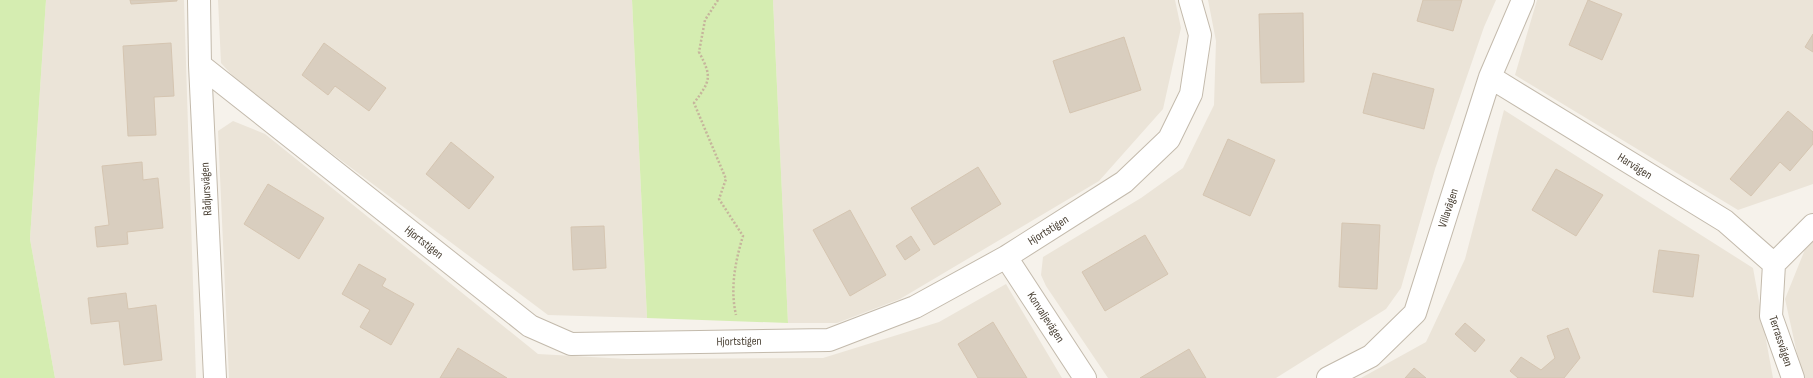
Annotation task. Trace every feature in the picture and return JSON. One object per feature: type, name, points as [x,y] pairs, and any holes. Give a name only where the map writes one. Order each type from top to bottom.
[{"type":"street","name":"Rådjursvägen","points":[[199,0],[200,65],[215,378]]},
{"type":"street","name":"Hjortstigen","points":[[200,65],[530,326],[571,344],[829,340],[915,307],[1006,257],[1124,182],[1169,139],[1191,94],[1200,35],[1190,0]]},
{"type":"street","name":"Villavägen","points":[[1328,378],[1371,356],[1415,313],[1490,77],[1523,0]]},
{"type":"street","name":"Harvägen","points":[[1490,77],[1725,221],[1774,264]]},
{"type":"street","points":[[1774,264],[1813,224]]},
{"type":"street","name":"Konvaljevägen","points":[[1006,257],[1085,378]]},
{"type":"street","name":"Terrassvägen","points":[[1774,264],[1771,316],[1793,378]]},
{"type":"path","points":[[718,0],[706,20],[699,52],[708,69],[707,86],[694,103],[726,179],[720,199],[743,236],[736,257],[732,299],[741,341]]},
{"type":"shaded area","points":[[46,0],[184,0],[196,378],[55,378],[30,239]]},
{"type":"shaded area","points":[[218,0],[632,0],[647,318],[548,315],[243,87],[221,63]]},
{"type":"shaded area","points":[[773,0],[1175,0],[1181,28],[1163,109],[1099,181],[900,299],[837,323],[788,323]]},
{"type":"shaded area","points":[[1208,0],[1496,0],[1484,27],[1435,169],[1401,288],[1386,309],[1276,378],[1108,378],[1046,286],[1041,275],[1043,257],[1141,198],[1183,168],[1214,105],[1216,41]]},
{"type":"shaded area","points":[[1537,0],[1813,0],[1813,184],[1738,210],[1515,75]]},
{"type":"shaded area","points":[[1504,110],[1753,268],[1773,378],[1361,378],[1426,342],[1465,259]]},
{"type":"shaded area","points":[[233,121],[265,134],[538,354],[627,359],[823,358],[939,322],[1006,284],[1062,378],[229,378],[218,131]]},
{"type":"shaded area","points":[[1813,238],[1813,378],[1804,378],[1785,299],[1808,242]]},
{"type":"green space","points":[[0,0],[46,0],[30,239],[55,378],[0,378]]},
{"type":"green space","points":[[632,0],[773,0],[788,323],[647,318]]},
{"type":"building","points":[[130,0],[177,0],[177,1],[131,4]]},
{"type":"building","points":[[1423,0],[1462,0],[1453,31],[1417,21]]},
{"type":"building","points":[[1588,0],[1622,14],[1602,60],[1569,45]]},
{"type":"building","points":[[1303,13],[1304,82],[1261,83],[1259,14]]},
{"type":"building","points":[[1813,34],[1813,52],[1805,47]]},
{"type":"building","points":[[1124,37],[1141,90],[1070,113],[1053,61]]},
{"type":"building","points":[[171,43],[174,96],[154,97],[156,135],[128,136],[123,46]]},
{"type":"building","points":[[324,43],[386,88],[369,111],[335,86],[328,95],[302,75]]},
{"type":"building","points":[[1373,73],[1434,89],[1424,129],[1363,113]]},
{"type":"building","points":[[1788,111],[1813,132],[1813,144],[1790,171],[1780,162],[1751,196],[1730,179]]},
{"type":"building","points":[[1228,139],[1275,160],[1250,216],[1203,195]]},
{"type":"building","points":[[451,142],[494,177],[469,209],[426,174]]},
{"type":"building","points":[[142,162],[143,180],[158,178],[163,228],[127,232],[128,244],[97,247],[95,227],[109,225],[102,166]]},
{"type":"building","points":[[978,167],[1001,204],[934,245],[911,208]]},
{"type":"building","points":[[1556,169],[1603,195],[1576,236],[1532,210]]},
{"type":"building","points":[[268,184],[324,218],[299,259],[244,224]]},
{"type":"building","points":[[850,210],[886,275],[850,296],[813,230]]},
{"type":"building","points":[[1342,223],[1380,225],[1377,289],[1339,287]]},
{"type":"building","points":[[604,226],[606,268],[573,270],[571,227]]},
{"type":"building","points":[[1145,235],[1168,274],[1105,311],[1082,272]]},
{"type":"building","points":[[911,236],[920,250],[905,260],[896,246]]},
{"type":"building","points":[[1659,250],[1699,255],[1693,297],[1653,292]]},
{"type":"building","points":[[359,264],[386,279],[382,286],[414,304],[391,345],[360,327],[370,310],[342,294]]},
{"type":"building","points":[[126,293],[128,309],[156,305],[162,360],[124,365],[119,321],[91,324],[88,298]]},
{"type":"building","points":[[993,322],[1027,378],[978,378],[958,344]]},
{"type":"building","points":[[1465,323],[1485,340],[1475,352],[1455,334]]},
{"type":"building","points":[[1568,328],[1580,358],[1564,378],[1518,378],[1510,371],[1521,357],[1541,370],[1555,358],[1547,336]]},
{"type":"building","points":[[458,348],[507,378],[440,378]]},
{"type":"building","points":[[1189,349],[1206,378],[1140,378]]},
{"type":"building","points":[[1414,368],[1426,378],[1405,378]]}]
